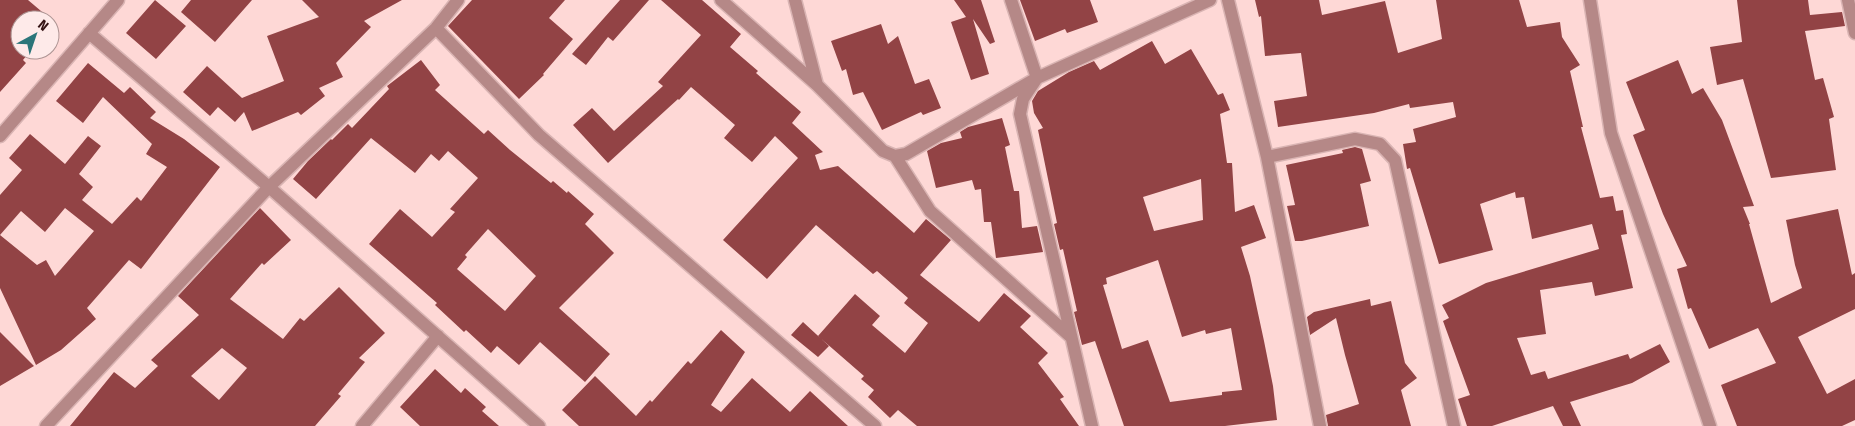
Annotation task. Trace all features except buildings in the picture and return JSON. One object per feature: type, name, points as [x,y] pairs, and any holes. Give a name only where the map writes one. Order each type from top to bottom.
[{"type":"street","points":[[0,136],[118,0]]},
{"type":"street","points":[[46,426],[269,187],[436,28],[458,0]]},
{"type":"street","points":[[721,0],[817,85],[883,151],[895,156],[906,154],[1019,95],[1037,78],[1210,0]]},
{"type":"street","points":[[795,0],[817,85]]},
{"type":"street","points":[[1011,0],[1037,78]]},
{"type":"street","points":[[1228,0],[1267,157],[1320,426]]},
{"type":"street","points":[[1590,0],[1611,133],[1710,426]]},
{"type":"street","points":[[1848,0],[1855,33]]},
{"type":"street","points":[[436,28],[539,135],[875,426]]},
{"type":"street","points":[[89,33],[269,187],[539,426]]},
{"type":"street","points":[[1019,95],[1020,114],[1092,426]]},
{"type":"street","points":[[1267,157],[1355,139],[1380,144],[1395,160],[1454,426]]},
{"type":"street","points":[[895,156],[930,211],[1071,337]]},
{"type":"street","points":[[362,426],[438,336]]}]
